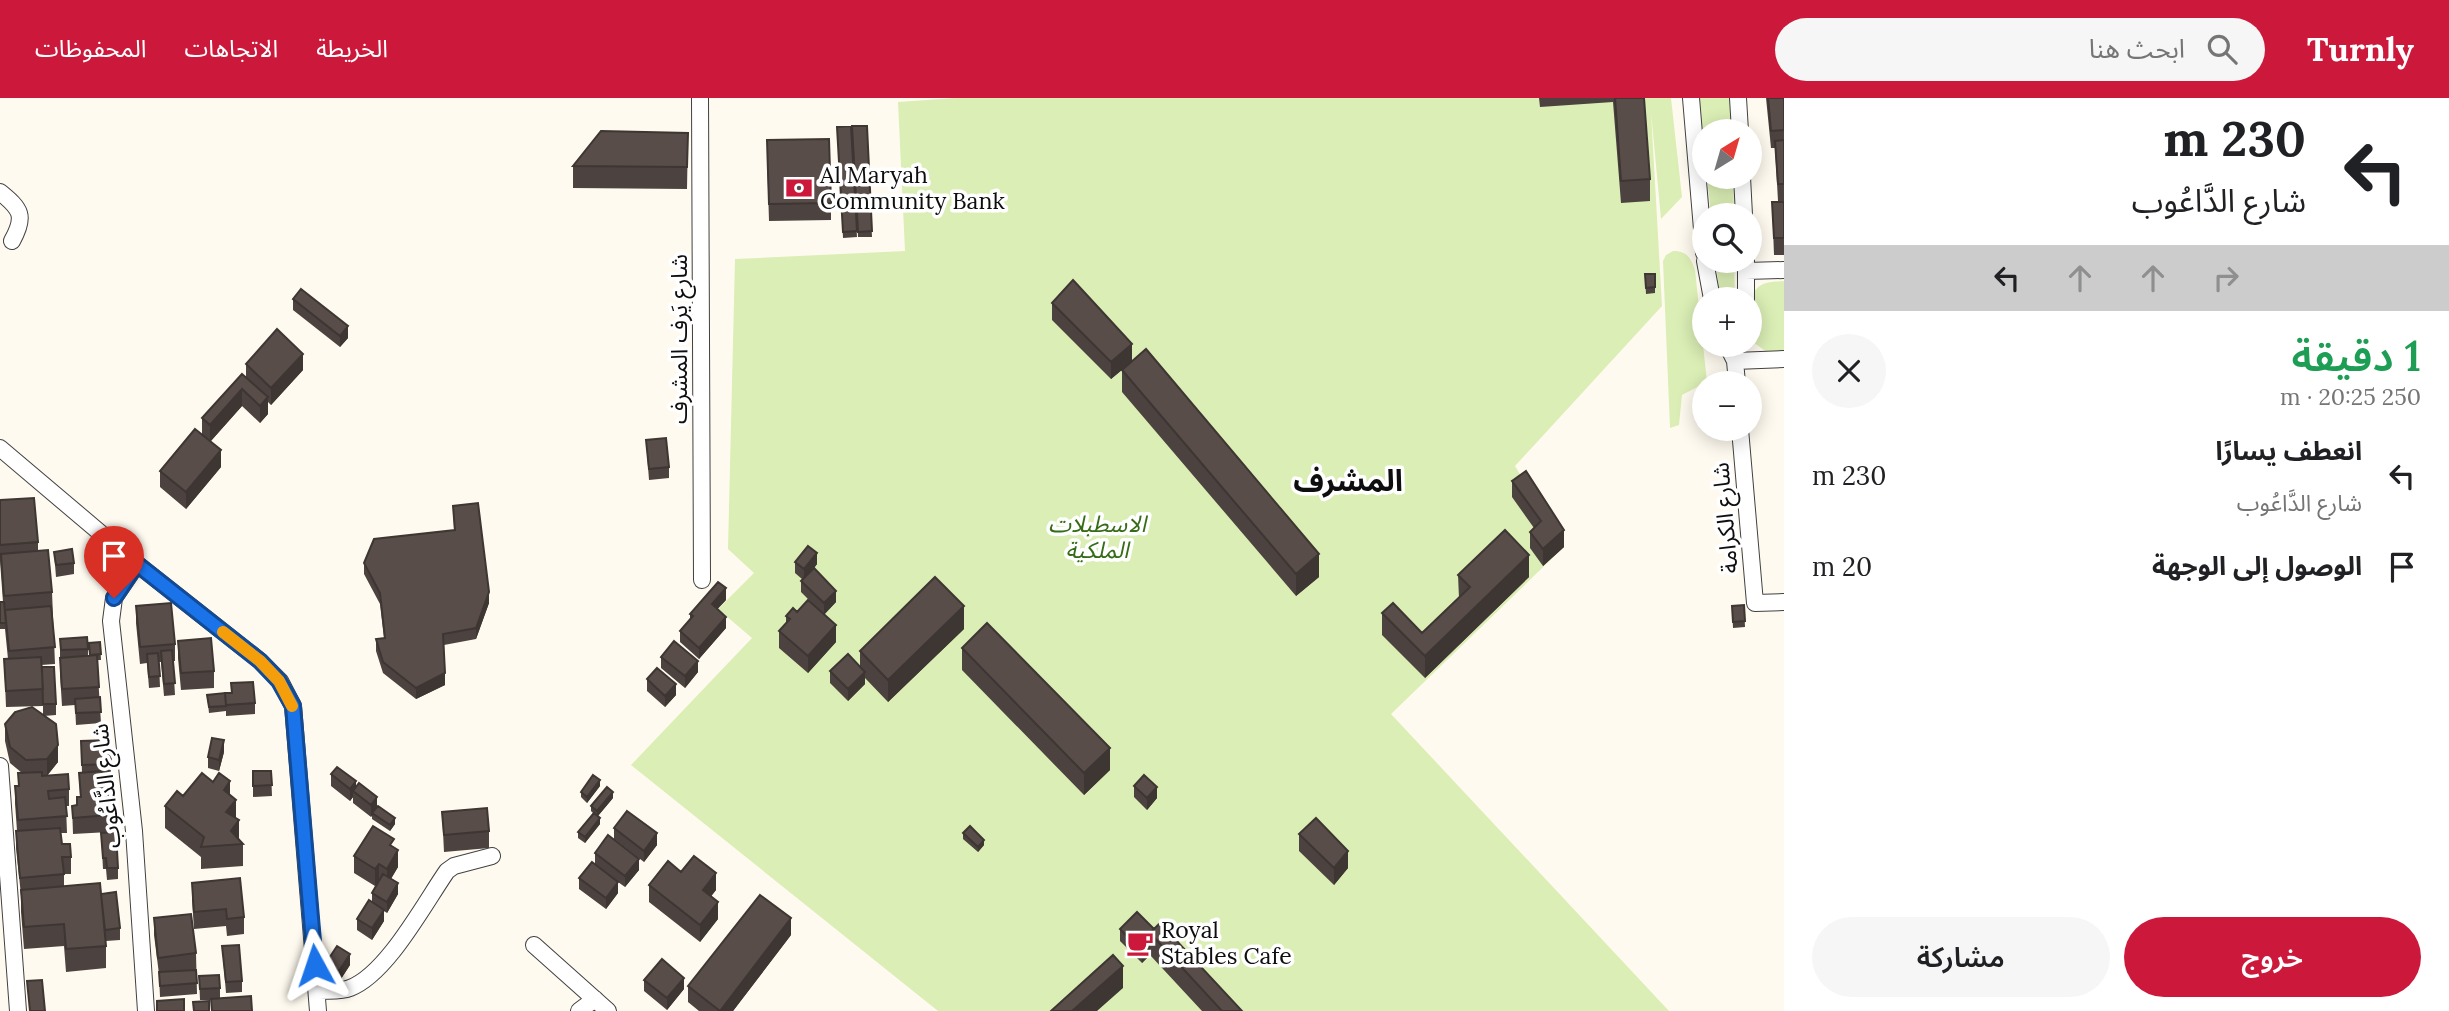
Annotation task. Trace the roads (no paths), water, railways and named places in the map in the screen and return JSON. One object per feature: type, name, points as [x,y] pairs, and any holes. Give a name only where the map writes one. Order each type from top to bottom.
[{"type":"street","name":"شارع يَرف المشرف","points":[[700,98],[702,580]]},
{"type":"street","points":[[1691,98],[1700,203]]},
{"type":"street","points":[[1738,98],[1739,119]]},
{"type":"street","points":[[0,192],[20,212],[21,225],[12,241]]},
{"type":"street","points":[[1762,268],[1784,270]]},
{"type":"street","points":[[1733,357],[1736,371]]},
{"type":"street","points":[[1735,361],[1736,357]]},
{"type":"street","points":[[1735,361],[1784,359]]},
{"type":"street","name":"شارع الكرامة","points":[[1742,441],[1755,603],[1784,602]]},
{"type":"street","points":[[0,448],[137,564],[260,661],[279,681],[293,706],[318,1011]]},
{"type":"street","name":"شارع الدَّاعُوب","points":[[137,564],[114,598],[111,621],[134,831],[146,1011]]},
{"type":"street","points":[[0,766],[18,1011]]},
{"type":"street","points":[[317,991],[348,989],[368,978],[391,953],[447,871],[454,866],[492,856]]},
{"type":"street","points":[[534,945],[608,1011]]},
{"type":"street","points":[[579,1011],[595,999]]},
{"type":"place","name":"Al Maryah Community Bank","points":[[799,188]]},
{"type":"place","name":"Royal Stables Cafe","points":[[1140,943]]},
{"type":"district","name":"المشرف","points":[[1348,481]]},
{"type":"park label","name":"الاسطبلات الملكية","points":[[1097,537]]}]
